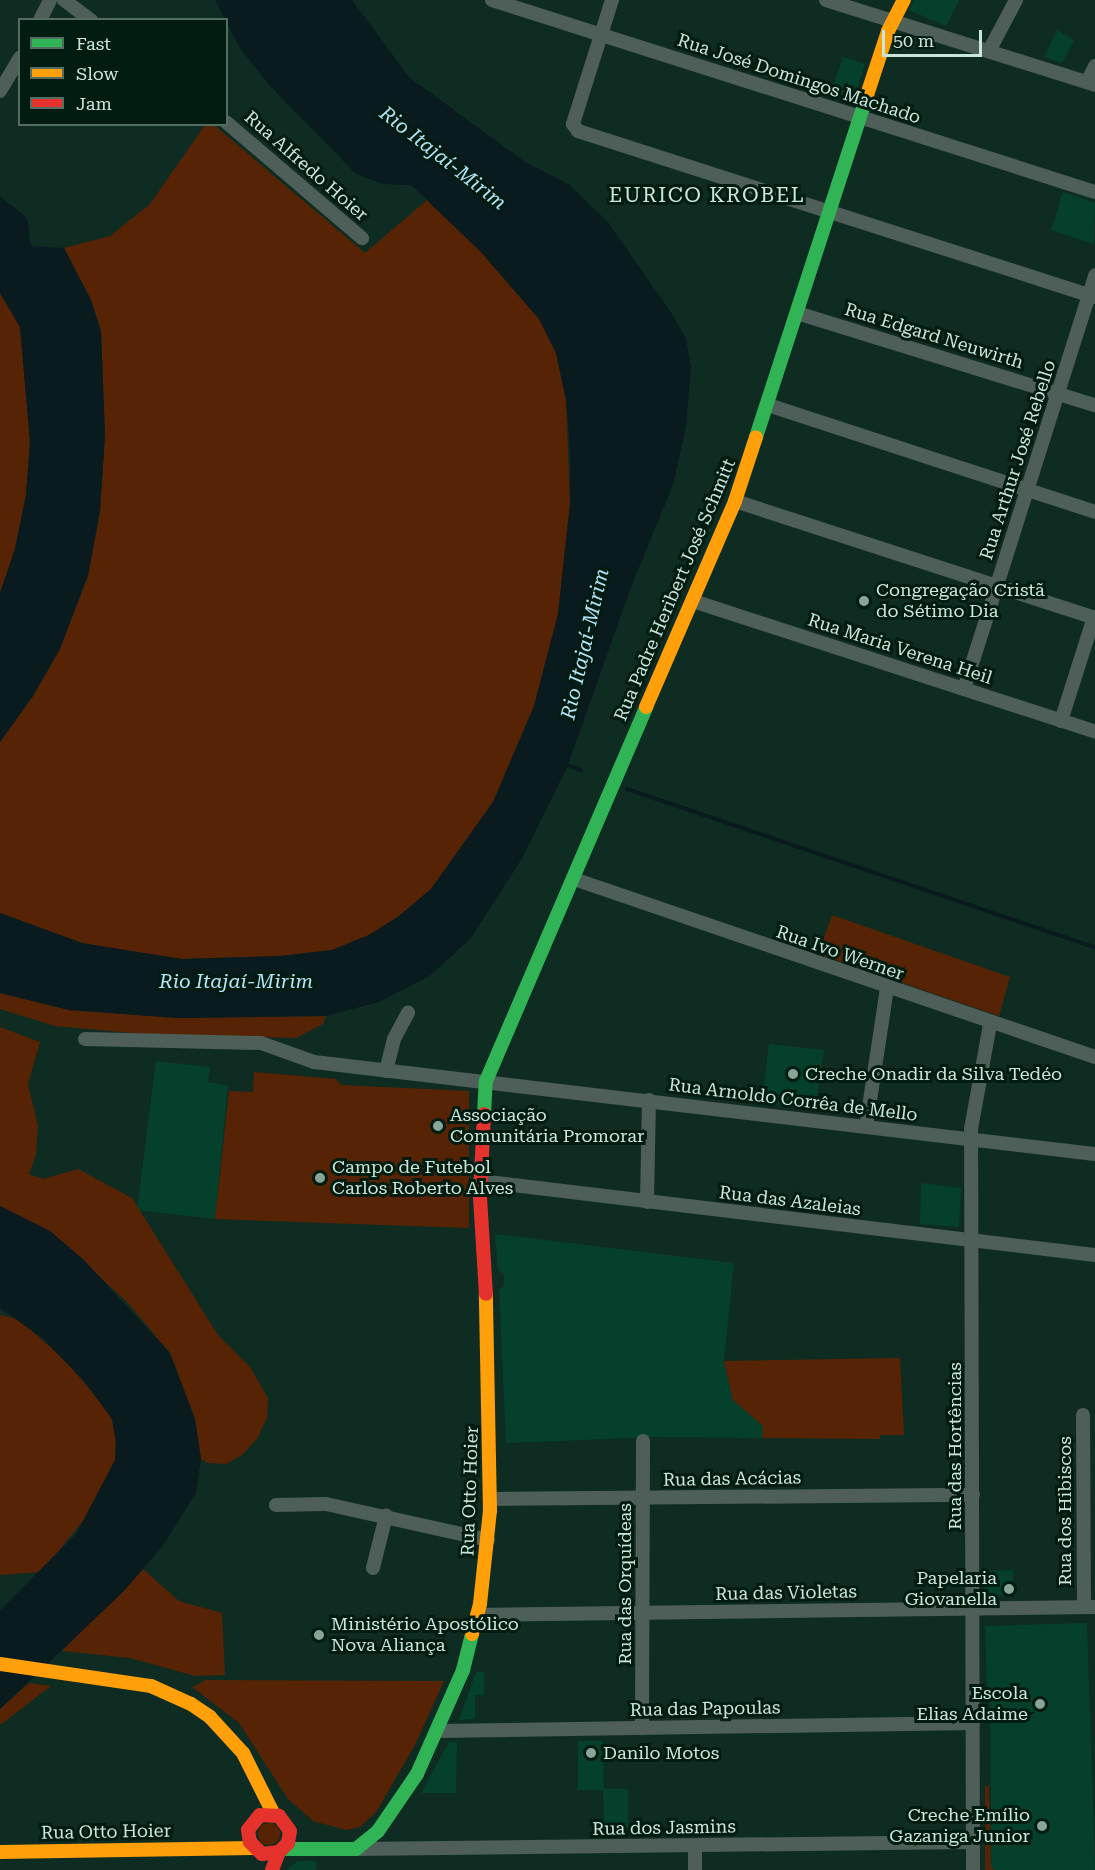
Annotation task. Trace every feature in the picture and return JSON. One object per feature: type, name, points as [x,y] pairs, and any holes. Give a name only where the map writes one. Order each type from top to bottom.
[{"type":"street","points":[[41,18],[50,0]]},
{"type":"street","points":[[64,0],[88,18]]},
{"type":"street","name":"Rua José Domingos Machado","points":[[492,0],[1095,192]]},
{"type":"street","points":[[612,0],[573,124],[578,131],[1092,296]]},
{"type":"street","points":[[826,0],[1091,83],[1095,66]]},
{"type":"street","name":"Rua Padre Heribert José Schmitt","points":[[486,1081],[735,501],[892,21],[904,0]]},
{"type":"street","points":[[989,51],[1016,0]]},
{"type":"street","points":[[1,91],[18,61]]},
{"type":"street","name":"Rua Alfredo Hoier","points":[[228,124],[362,238]]},
{"type":"street","name":"Rua Arthur José Rebello","points":[[964,689],[1058,393],[1092,296],[1095,275]]},
{"type":"street","name":"Rua Edgard Neuwirth","points":[[797,313],[1095,405]]},
{"type":"street","points":[[768,405],[1095,512]]},
{"type":"street","points":[[735,501],[1094,618],[1061,721]]},
{"type":"street","name":"Rua Maria Verena Heil","points":[[693,601],[1095,732]]},
{"type":"street","name":"Rua Ivo Werner","points":[[574,879],[990,1024],[1095,1057]]},
{"type":"street","points":[[867,1127],[887,988]]},
{"type":"street","points":[[386,1071],[394,1039],[408,1012]]},
{"type":"street","name":"Rua das Hortências","points":[[973,1870],[972,1140],[990,1024]]},
{"type":"street","name":"Rua Arnoldo Corrêa de Mello","points":[[85,1038],[261,1043],[314,1062],[1095,1154]]},
{"type":"street","name":"Rua Otto Hoier","points":[[356,1849],[378,1831],[399,1804],[438,1731],[463,1670],[477,1615],[488,1540],[490,1499],[489,1341],[481,1260],[480,1181],[486,1081]]},
{"type":"street","points":[[647,1202],[649,1101]]},
{"type":"street","name":"Rua das Azaleias","points":[[480,1181],[1095,1255]]},
{"type":"street","name":"Rua dos Hibiscos","points":[[1083,1415],[1089,1607]]},
{"type":"street","name":"Rua das Orquídeas","points":[[642,1728],[643,1441]]},
{"type":"street","name":"Rua das Acácias","points":[[490,1499],[973,1495]]},
{"type":"street","points":[[276,1505],[326,1504],[488,1540]]},
{"type":"street","points":[[373,1568],[386,1516]]},
{"type":"street","name":"Rua das Violetas","points":[[477,1615],[1089,1607]]},
{"type":"street","points":[[0,1664],[151,1686],[191,1704],[225,1732],[252,1771],[273,1813],[288,1825],[337,1849]]},
{"type":"street","name":"Rua das Papoulas","points":[[438,1731],[973,1723]]},
{"type":"street","points":[[252,1771],[252,1824],[258,1851],[270,1870],[290,1837],[288,1825]]},
{"type":"street","points":[[252,1824],[273,1813]]},
{"type":"street","name":"Rua Otto Hoier","points":[[214,1848],[252,1824]]},
{"type":"street","name":"Rua dos Jasmins","points":[[356,1849],[973,1842]]},
{"type":"street","points":[[695,1846],[695,1870]]},
{"type":"street","name":"Rua Otto Hoier","points":[[0,1852],[214,1848],[258,1851]]},
{"type":"street","points":[[258,1851],[356,1849]]},
{"type":"shaded area","points":[[914,0],[959,0],[946,26],[909,10]]},
{"type":"shaded area","points":[[1057,30],[1074,40],[1062,63],[1044,57]]},
{"type":"shaded area","points":[[843,57],[865,64],[853,103],[830,95]]},
{"type":"shaded area","points":[[204,126],[215,126],[365,253],[427,200],[481,252],[539,319],[556,353],[566,400],[570,504],[558,614],[534,706],[493,802],[431,889],[399,916],[369,935],[332,950],[281,956],[182,959],[82,943],[0,913],[0,742],[33,696],[60,648],[88,576],[100,511],[105,435],[101,331],[91,300],[64,248],[110,236],[150,204]]},
{"type":"shaded area","points":[[1063,192],[1095,203],[1094,244],[1051,230]]},
{"type":"shaded area","points":[[0,293],[20,327],[30,442],[26,495],[15,549],[0,593]]},
{"type":"shaded area","points":[[832,915],[1010,977],[999,1016],[818,954]]},
{"type":"shaded area","points":[[0,993],[69,1010],[178,1018],[326,1016],[323,1024],[296,1038],[154,1035],[55,1026],[0,1009]]},
{"type":"shaded area","points":[[0,1027],[40,1042],[28,1084],[38,1126],[36,1154],[29,1174],[43,1179],[78,1169],[132,1198],[218,1335],[250,1367],[268,1398],[267,1418],[257,1439],[242,1455],[226,1464],[208,1463],[201,1459],[195,1419],[170,1353],[128,1303],[50,1231],[0,1206]]},
{"type":"shaded area","name":"Creche Onadir da Silva Tedéo","points":[[769,1044],[824,1050],[815,1110],[762,1103]]},
{"type":"shaded area","points":[[156,1061],[210,1067],[208,1082],[228,1086],[215,1219],[137,1210]]},
{"type":"shaded area","name":"Campo de Futebol Carlos Roberto Alves","points":[[254,1072],[336,1079],[341,1085],[469,1091],[469,1228],[215,1219],[229,1091],[253,1092]]},
{"type":"shaded area","points":[[921,1183],[961,1188],[959,1227],[920,1224]]},
{"type":"shaded area","points":[[495,1234],[734,1263],[724,1361],[733,1400],[763,1426],[762,1438],[654,1437],[506,1443],[499,1290],[504,1286],[504,1274],[498,1270]]},
{"type":"shaded area","points":[[0,1315],[18,1319],[64,1359],[108,1411],[116,1431],[115,1460],[92,1510],[41,1572],[0,1575]]},
{"type":"shaded area","points":[[900,1358],[904,1435],[880,1435],[880,1439],[762,1438],[763,1426],[733,1400],[724,1361]]},
{"type":"shaded area","points":[[143,1569],[179,1601],[222,1613],[225,1675],[195,1676],[130,1658],[62,1651]]},
{"type":"shaded area","points":[[1013,1570],[1014,1596],[985,1595],[984,1577],[990,1577],[990,1571]]},
{"type":"shaded area","name":"Escola Elias Adaime","points":[[1087,1623],[1095,1870],[994,1870],[991,1867],[990,1688],[987,1687],[985,1626]]},
{"type":"shaded area","points":[[476,1672],[484,1672],[484,1695],[475,1695],[475,1719],[459,1720]]},
{"type":"shaded area","points":[[206,1680],[444,1681],[415,1745],[376,1812],[360,1827],[346,1830],[313,1821],[288,1799],[239,1723],[192,1687]]},
{"type":"shaded area","points":[[29,1683],[51,1686],[0,1725],[0,1709]]},
{"type":"shaded area","points":[[578,1741],[603,1741],[604,1789],[628,1789],[628,1836],[604,1837],[603,1790],[578,1790]]},
{"type":"shaded area","points":[[449,1742],[457,1742],[456,1793],[421,1793]]},
{"type":"shaded area","points":[[985,1786],[989,1786],[991,1867],[994,1870],[985,1870]]},
{"type":"shaded area","points":[[265,1823],[273,1823],[280,1830],[280,1838],[273,1845],[265,1845],[258,1838],[258,1830]]},
{"type":"shaded area","points":[[298,1861],[316,1861],[316,1870],[286,1870]]},
{"type":"water","name":"Rio Itajaí-Mirim","points":[[215,0],[352,0],[409,77],[525,162],[570,185],[608,222],[686,338],[691,367],[686,427],[673,485],[631,587],[568,765],[523,857],[471,938],[431,975],[379,1002],[326,1016],[178,1018],[69,1010],[0,993],[0,913],[82,943],[182,959],[281,956],[332,950],[369,935],[399,916],[431,889],[493,802],[534,706],[558,614],[570,504],[570,450],[566,400],[556,353],[539,319],[481,252],[411,185],[382,184],[356,174],[270,86],[241,50],[228,25],[228,18],[224,18]]},
{"type":"water","points":[[0,196],[27,218],[31,246],[64,248],[91,300],[101,331],[105,435],[100,511],[88,575],[60,649],[33,696],[0,742],[0,593],[15,549],[26,495],[30,442],[20,327],[0,293]]},
{"type":"water","points":[[0,1206],[50,1231],[84,1260],[170,1353],[195,1419],[201,1459],[196,1493],[162,1547],[124,1591],[0,1709],[0,1610],[76,1534],[115,1460],[116,1443],[112,1419],[84,1381],[42,1338],[0,1308]]},
{"type":"waterway","points":[[565,764],[581,770]]},
{"type":"waterway","points":[[627,789],[1095,947]]},
{"type":"traffic: fast","points":[[756,437],[867,95]]},
{"type":"traffic: fast","points":[[484,1114],[486,1081],[646,707]]},
{"type":"traffic: fast","points":[[284,1849],[356,1849],[378,1831],[417,1774],[463,1670],[472,1634]]},
{"type":"traffic: slow","points":[[867,95],[888,31],[904,0]]},
{"type":"traffic: slow","points":[[646,707],[735,501],[756,437]]},
{"type":"traffic: slow","points":[[472,1634],[480,1604],[490,1511],[486,1294]]},
{"type":"traffic: slow","points":[[0,1664],[151,1686],[191,1704],[210,1717],[243,1753],[273,1813]]},
{"type":"traffic: slow","points":[[0,1852],[253,1848]]},
{"type":"traffic: jam","points":[[484,1114],[480,1197],[486,1294]]},
{"type":"traffic: jam","points":[[272,1870],[279,1852],[288,1843],[290,1831],[279,1816],[260,1815],[248,1830],[250,1842],[262,1854],[279,1852]]},
{"type":"place","name":"Congregação Cristã do Sétimo Dia","points":[[864,601]]},
{"type":"place","name":"Creche Onadir da Silva Tedéo","points":[[793,1074]]},
{"type":"place","name":"Associação Comunitária Promorar","points":[[438,1126]]},
{"type":"place","name":"Campo de Futebol Carlos Roberto Alves","points":[[320,1178]]},
{"type":"place","name":"Papelaria Giovanella","points":[[1009,1589]]},
{"type":"place","name":"Ministério Apostólico Nova Aliança","points":[[319,1635]]},
{"type":"place","name":"Escola Elias Adaime","points":[[1040,1704]]},
{"type":"place","name":"Danilo Motos","points":[[591,1753]]},
{"type":"place","name":"Creche Emílio Gazaniga Junior","points":[[1042,1826]]},
{"type":"district","name":"EURICO KROBEL","points":[[707,195]]}]
